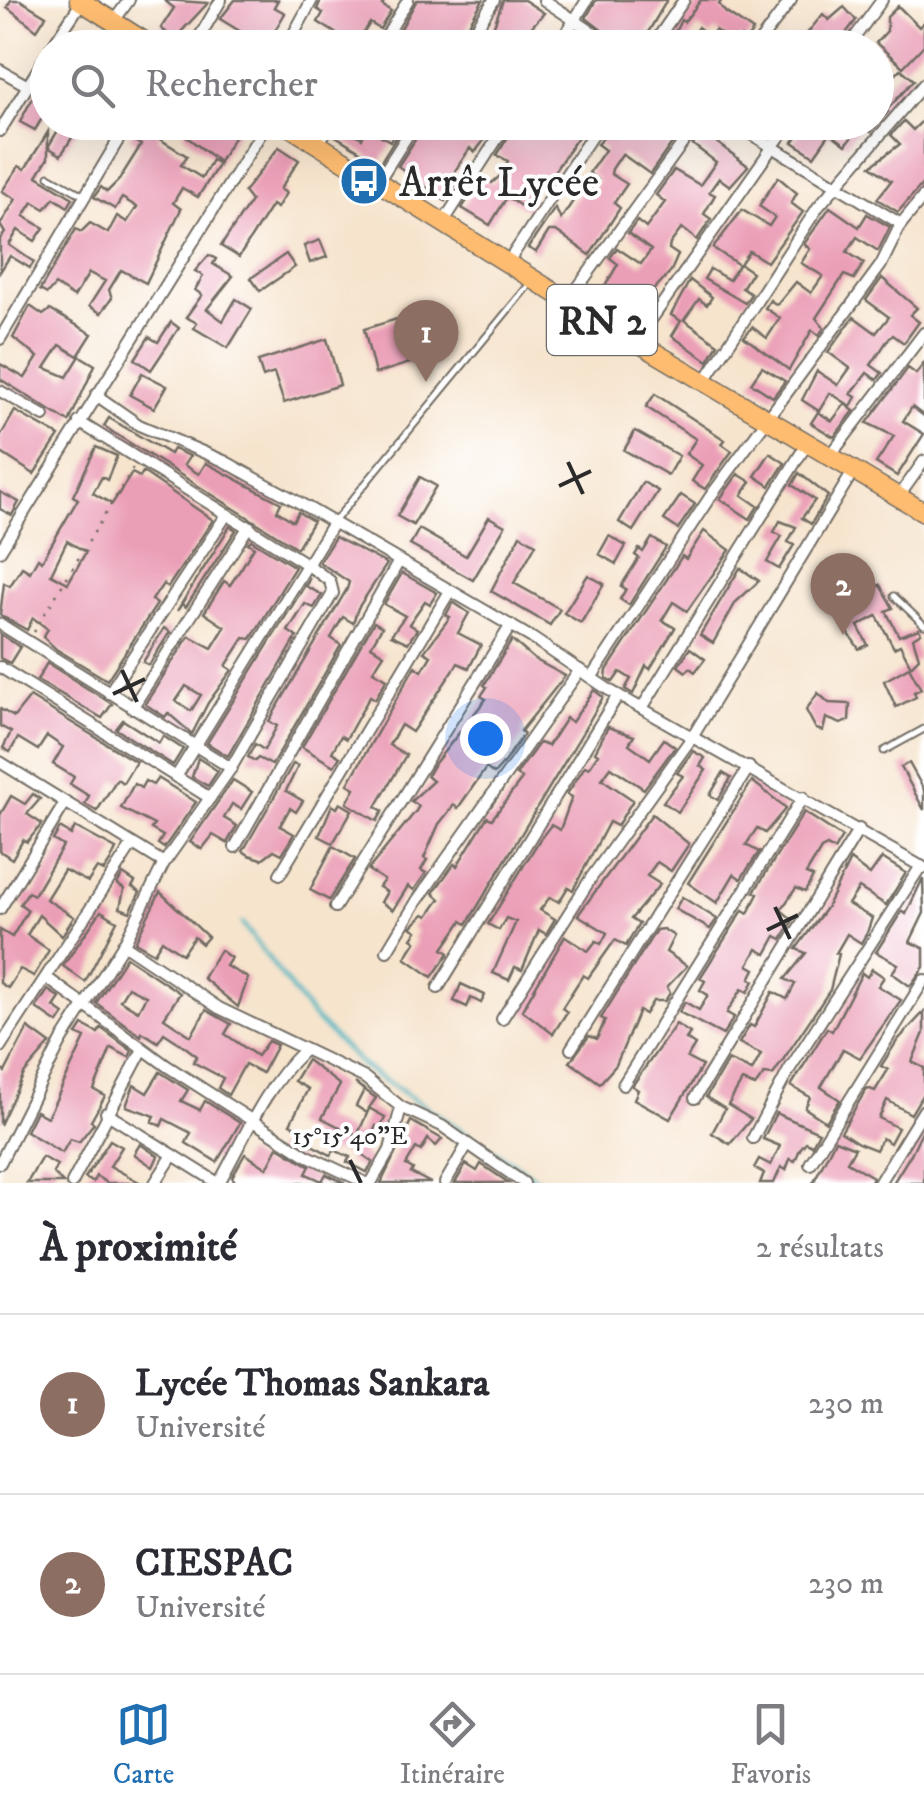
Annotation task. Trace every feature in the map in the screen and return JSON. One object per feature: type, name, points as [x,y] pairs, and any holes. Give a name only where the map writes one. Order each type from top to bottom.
[{"type":"highway","points":[[81,0],[128,30]]},
{"type":"highway","name":"RN 2","points":[[311,140],[568,301],[706,379],[924,512]]},
{"type":"street","points":[[62,30],[81,0]]},
{"type":"street","points":[[114,21],[128,0]]},
{"type":"street","points":[[204,30],[221,0]]},
{"type":"street","points":[[296,30],[312,0]]},
{"type":"street","points":[[389,30],[408,0]]},
{"type":"street","points":[[475,30],[494,0]]},
{"type":"street","points":[[544,0],[592,30]]},
{"type":"street","points":[[568,30],[587,0]]},
{"type":"street","points":[[663,30],[684,0]]},
{"type":"street","points":[[768,30],[791,0]]},
{"type":"street","points":[[860,30],[882,0]]},
{"type":"street","points":[[0,70],[28,86]]},
{"type":"street","points":[[0,131],[30,83]]},
{"type":"street","points":[[894,118],[924,84]]},
{"type":"street","points":[[0,339],[119,140]]},
{"type":"street","points":[[0,550],[257,140]]},
{"type":"street","points":[[318,144],[321,140]]},
{"type":"street","points":[[379,180],[405,140]]},
{"type":"street","points":[[444,222],[496,140]]},
{"type":"street","points":[[508,262],[589,140]]},
{"type":"street","points":[[568,301],[685,140]]},
{"type":"street","points":[[762,140],[901,224]]},
{"type":"street","points":[[637,340],[736,205],[776,140]]},
{"type":"street","points":[[706,379],[835,185],[875,140]]},
{"type":"street","points":[[593,675],[710,497],[881,266],[901,224],[924,196]]},
{"type":"street","points":[[830,456],[924,333]]},
{"type":"street","points":[[0,391],[44,416]]},
{"type":"street","points":[[96,395],[138,425],[224,461],[334,523],[511,625],[593,675],[618,695],[922,867],[788,1070],[753,1138]]},
{"type":"street","points":[[0,1163],[164,863],[231,768],[333,593],[330,580],[308,565],[79,422]]},
{"type":"street","points":[[642,708],[808,441]]},
{"type":"street","points":[[899,496],[924,460]]},
{"type":"street","points":[[502,1019],[590,878],[693,736],[854,470]]},
{"type":"street","points":[[108,693],[227,514]]},
{"type":"street","points":[[176,776],[334,523]]},
{"type":"street","points":[[132,708],[248,526]]},
{"type":"street","points":[[235,848],[399,561]]},
{"type":"street","points":[[280,874],[450,591]]},
{"type":"street","points":[[0,624],[231,768]]},
{"type":"street","points":[[334,907],[511,625]]},
{"type":"street","points":[[0,667],[210,798]]},
{"type":"street","points":[[386,951],[580,670]]},
{"type":"street","points":[[438,988],[618,695]]},
{"type":"street","points":[[1,766],[164,863]]},
{"type":"street","points":[[570,1049],[749,767]]},
{"type":"street","points":[[623,1084],[802,797]]},
{"type":"street","points":[[0,909],[65,803]]},
{"type":"street","points":[[694,1098],[859,829]]},
{"type":"street","points":[[0,1047],[132,845]]},
{"type":"street","points":[[122,944],[218,1008],[303,1052],[365,1078],[394,1097],[401,1107],[442,1126],[524,1183]]},
{"type":"street","points":[[47,978],[142,1049],[306,1154],[369,1183],[390,1150],[401,1107]]},
{"type":"street","points":[[810,1164],[924,980]]},
{"type":"street","points":[[72,1183],[142,1049]]},
{"type":"street","points":[[106,1114],[218,1183],[282,1070],[303,1052]]},
{"type":"street","points":[[879,1183],[924,1110]]},
{"type":"street","points":[[445,1183],[467,1145]]},
{"type":"street","points":[[155,1183],[174,1155]]},
{"type":"lane","points":[[49,176],[86,196]]},
{"type":"lane","points":[[334,523],[534,278]]},
{"type":"lane","points":[[894,596],[924,625]]},
{"type":"lane","points":[[884,751],[924,729]]},
{"type":"path","points":[[28,642],[138,459]]},
{"type":"building","points":[[11,0],[20,0],[46,16],[37,30],[7,7]]},
{"type":"building","points":[[164,0],[208,3],[183,30],[163,30],[174,8]]},
{"type":"building","points":[[235,0],[278,0],[274,7],[285,13],[275,30],[238,30],[220,19]]},
{"type":"building","points":[[321,0],[385,0],[382,5],[391,11],[380,29],[370,23],[365,30],[331,30],[318,22],[323,13],[317,9]]},
{"type":"building","points":[[417,0],[483,0],[466,30],[400,30]]},
{"type":"building","points":[[503,0],[524,0],[544,13],[529,30],[492,30]]},
{"type":"building","points":[[596,0],[667,0],[650,30],[602,30],[586,18]]},
{"type":"building","points":[[701,0],[722,0],[719,4],[725,12],[752,30],[676,30],[681,20],[684,22]]},
{"type":"building","points":[[898,6],[919,27],[924,22],[924,45],[903,67],[894,59],[894,30],[887,30],[887,17]]},
{"type":"building","points":[[844,7],[856,20],[848,30],[810,30],[823,14],[829,20]]},
{"type":"building","points":[[901,69],[914,80],[894,102],[894,77]]},
{"type":"building","points":[[30,103],[30,127],[20,122]]},
{"type":"building","points":[[924,119],[924,182],[898,212],[877,199],[891,181],[871,166],[900,144],[894,132],[904,121],[913,130]]},
{"type":"building","points":[[43,140],[48,140],[48,158],[37,176],[73,198],[68,207],[54,198],[45,209],[33,202],[24,216],[44,228],[35,241],[18,230],[9,245],[34,262],[30,268],[10,256],[0,272],[0,239],[5,233],[0,225],[16,199],[2,191],[19,166],[25,169]]},
{"type":"building","points":[[52,140],[71,140],[61,155],[48,147]]},
{"type":"building","points":[[132,140],[161,140],[187,156],[181,165],[202,178],[212,160],[219,164],[198,197],[182,188],[173,203],[181,209],[146,283],[121,270],[109,290],[112,298],[101,313],[89,306],[105,281],[89,273],[74,297],[55,285],[47,294],[40,290],[76,229],[81,232],[90,223],[108,233],[117,216],[127,222],[137,207],[122,198],[115,209],[94,197],[101,187],[107,192],[119,180],[141,145]]},
{"type":"building","points":[[191,140],[232,140],[219,162]]},
{"type":"building","points":[[342,140],[394,140],[380,163]]},
{"type":"building","points":[[415,140],[484,140],[475,152],[470,148],[455,171],[458,181],[445,201],[398,166]]},
{"type":"building","points":[[506,140],[576,140],[545,185],[538,180],[528,195],[534,199],[527,210],[507,197],[490,225],[462,208],[483,177],[492,183],[500,176],[508,161],[497,155]]},
{"type":"building","points":[[601,140],[674,140],[650,174],[622,154],[611,174],[627,184],[614,203],[620,208],[590,255],[556,231],[549,231],[536,252],[528,248],[555,208],[561,219],[581,189],[589,195],[598,180],[589,173],[605,150],[597,144]]},
{"type":"building","points":[[695,140],[716,140],[748,166],[730,186],[719,178],[709,192],[715,195],[704,214],[711,219],[697,240],[682,228],[670,244],[669,249],[678,255],[671,271],[648,296],[653,299],[641,319],[601,293],[618,264],[610,258],[617,248],[641,264],[651,250],[628,233],[637,221],[646,228],[665,202],[656,195],[674,170],[700,185],[716,162],[692,144]]},
{"type":"building","points":[[794,140],[825,140],[814,156]]},
{"type":"building","points":[[279,147],[299,160],[280,189],[286,193],[277,208],[272,205],[239,257],[221,246],[251,201],[244,192]]},
{"type":"building","points":[[778,177],[797,193],[791,203],[803,212],[767,262],[749,251],[740,264],[752,272],[742,288],[751,294],[745,303],[704,279],[710,269],[729,280],[739,265],[713,248],[742,210],[769,226],[775,217],[759,206]]},
{"type":"building","points":[[830,207],[859,227],[867,214],[890,227],[878,251],[857,237],[847,252],[864,263],[854,279],[844,275],[816,318],[824,328],[819,335],[812,330],[789,370],[744,337],[752,327],[767,338],[780,318],[765,308],[770,300],[777,305],[796,282],[811,293],[823,276],[801,263],[810,249],[804,244]]},
{"type":"building","points":[[320,240],[327,257],[310,263],[304,246]]},
{"type":"building","points":[[286,254],[295,267],[260,291],[251,278]]},
{"type":"building","points":[[209,255],[216,259],[213,264],[233,276],[207,309],[223,321],[236,299],[252,309],[228,348],[194,328],[197,323],[186,317],[202,295],[195,290],[203,276],[195,271]]},
{"type":"building","points":[[882,278],[917,308],[910,315],[919,322],[904,343],[893,335],[889,338],[871,365],[882,373],[877,380],[867,373],[851,394],[856,397],[851,406],[830,393],[819,411],[802,400],[817,371],[838,385],[850,368],[828,352],[854,317],[876,333],[889,317],[866,300]]},
{"type":"building","points":[[690,280],[712,297],[707,305],[699,299],[684,320],[718,344],[708,361],[672,336],[681,321],[671,315]]},
{"type":"building","points":[[30,306],[43,315],[50,310],[92,334],[78,356],[60,345],[45,368],[67,377],[80,356],[95,365],[69,422],[0,379],[0,364],[25,378],[38,357],[13,338]]},
{"type":"building","points":[[433,308],[438,323],[423,327],[432,356],[375,374],[364,329]]},
{"type":"building","points":[[171,322],[179,328],[151,370],[135,359],[149,337],[158,342]]},
{"type":"building","points":[[327,339],[340,385],[284,403],[274,373],[263,377],[258,361]]},
{"type":"building","points":[[924,363],[924,416],[912,407],[903,421],[924,434],[897,476],[876,463],[894,436],[867,423],[908,368],[916,374]]},
{"type":"building","points":[[762,367],[785,381],[773,397],[751,383]]},
{"type":"building","points":[[142,373],[167,386],[154,408],[130,395]]},
{"type":"building","points":[[655,394],[725,440],[722,444],[732,451],[705,489],[692,481],[702,465],[686,454],[696,439],[646,407]]},
{"type":"building","points":[[845,404],[854,411],[834,437],[811,423],[818,412],[832,421]]},
{"type":"building","points":[[15,411],[59,436],[34,474],[0,452],[0,437]]},
{"type":"building","points":[[109,418],[170,454],[173,449],[190,456],[184,465],[199,474],[206,463],[281,503],[277,511],[293,521],[298,512],[313,521],[297,548],[114,433],[104,426]]},
{"type":"building","points":[[635,431],[679,456],[668,475],[624,450]]},
{"type":"building","points":[[96,447],[117,456],[107,480],[102,477],[93,493],[112,504],[132,473],[140,477],[143,472],[213,520],[168,587],[163,584],[152,600],[157,604],[107,680],[56,649],[43,637],[48,629],[33,618],[27,630],[0,615],[4,583],[10,586],[22,567],[30,572],[38,558],[42,561],[78,499],[73,496]],"holes":[[[67,541],[86,552],[68,583],[51,574]]]},
{"type":"building","points":[[770,453],[785,463],[770,486],[755,476]]},
{"type":"building","points":[[799,473],[828,496],[811,524],[802,518],[815,500],[792,485]]},
{"type":"building","points":[[738,474],[751,482],[742,495],[758,506],[750,519],[720,499]]},
{"type":"building","points":[[420,477],[436,486],[413,525],[397,516]]},
{"type":"building","points":[[643,482],[658,491],[633,531],[619,522]]},
{"type":"building","points":[[0,492],[19,502],[12,515],[0,509]]},
{"type":"building","points":[[681,495],[695,504],[678,529],[664,520]]},
{"type":"building","points":[[489,517],[505,526],[473,580],[410,545],[419,529],[466,556]]},
{"type":"building","points":[[780,521],[796,527],[788,542],[794,545],[779,569],[767,562],[782,536],[774,532]]},
{"type":"building","points":[[230,526],[236,530],[186,607],[182,604],[177,611]]},
{"type":"building","points":[[704,531],[730,550],[687,611],[673,602],[662,620],[675,628],[650,669],[646,666],[633,694],[625,689],[631,679],[620,672],[613,682],[606,678],[607,670],[682,556],[686,559]]},
{"type":"building","points":[[520,535],[536,544],[514,583],[560,609],[550,625],[491,591]]},
{"type":"building","points":[[609,536],[626,546],[616,564],[599,554]]},
{"type":"building","points":[[335,537],[387,564],[358,608],[353,623],[343,617],[331,638],[341,645],[272,765],[258,758],[255,761],[248,757],[255,744],[264,750],[277,726],[269,721],[347,589],[349,582],[319,562]]},
{"type":"building","points":[[652,538],[666,547],[629,605],[620,599],[626,589],[621,586],[639,558],[635,555],[639,549],[643,552]]},
{"type":"building","points":[[251,540],[295,567],[251,639],[244,638],[226,666],[232,670],[192,734],[168,713],[165,717],[145,704],[189,636],[212,648],[225,627],[204,613],[224,581],[230,585],[242,567],[254,547],[248,543]],"holes":[[[186,686],[201,695],[191,711],[176,701]]]},
{"type":"building","points":[[740,568],[759,581],[736,602],[713,643],[700,635]]},
{"type":"building","points":[[402,573],[437,593],[430,604],[425,601],[409,624],[417,629],[408,643],[391,635],[405,616],[384,604]]},
{"type":"building","points":[[588,575],[604,584],[581,623],[564,613]]},
{"type":"building","points":[[310,577],[306,586],[322,595],[314,608],[305,604],[288,631],[297,637],[228,756],[207,743]]},
{"type":"building","points":[[880,585],[893,608],[886,611],[899,636],[919,629],[921,633],[913,638],[919,658],[911,666],[900,645],[894,648],[877,616],[858,626],[868,645],[859,649],[833,610]]},
{"type":"building","points":[[453,602],[469,613],[458,633],[481,645],[469,668],[458,663],[412,732],[401,725],[389,745],[406,755],[376,807],[383,811],[377,821],[347,803],[355,788],[348,784],[415,666],[422,671],[431,656],[424,652],[450,617],[446,615]]},
{"type":"building","points":[[374,622],[382,627],[371,646],[384,654],[373,671],[387,679],[375,699],[370,696],[346,739],[341,736],[332,752],[340,757],[334,766],[302,747]]},
{"type":"building","points":[[164,628],[170,632],[149,665],[143,662]]},
{"type":"building","points":[[0,634],[20,647],[10,663],[0,658]]},
{"type":"building","points":[[512,640],[534,659],[565,676],[521,731],[524,734],[502,765],[494,774],[486,768],[458,808],[454,805],[439,824],[424,858],[427,860],[421,870],[426,873],[414,890],[408,886],[393,910],[381,902],[387,892],[379,887],[384,880],[368,870],[416,811],[419,806],[411,801],[433,781],[427,776],[432,767],[486,699],[481,696],[487,687],[484,685]]},
{"type":"building","points":[[690,648],[705,659],[695,672],[678,666]]},
{"type":"building","points":[[47,663],[112,704],[102,718],[37,680]]},
{"type":"building","points":[[909,667],[921,689],[914,692],[916,697],[896,707],[884,681]]},
{"type":"building","points":[[594,690],[603,697],[467,924],[462,921],[443,949],[449,953],[432,977],[405,958],[416,941],[412,938],[417,931],[411,927],[424,914],[428,916],[440,899],[433,893],[454,864],[457,866],[487,817],[492,819],[522,779],[516,775],[539,743],[548,746],[566,718],[572,722]]},
{"type":"building","points":[[818,693],[829,703],[850,704],[849,720],[841,724],[826,718],[823,731],[816,729],[806,710]]},
{"type":"building","points":[[30,697],[136,762],[123,783],[117,779],[97,811],[85,804],[89,796],[70,784],[74,777],[53,764],[63,747],[47,736],[38,750],[18,738],[10,752],[3,748],[11,732],[0,726],[0,709],[14,717]]},
{"type":"building","points":[[123,720],[159,743],[163,736],[183,749],[173,765],[116,729]]},
{"type":"building","points":[[608,727],[634,736],[629,744],[650,759],[664,739],[675,747],[644,789],[611,767],[602,779],[633,800],[617,826],[609,822],[573,890],[568,887],[559,902],[550,897],[540,910],[555,919],[546,934],[539,930],[522,970],[515,967],[509,980],[493,973],[516,922],[506,918],[499,930],[488,924],[540,839],[551,825],[560,830],[572,797],[567,794],[598,754],[595,752]]},
{"type":"building","points":[[693,751],[705,758],[700,766],[706,770],[678,812],[663,802],[683,776],[677,773]]},
{"type":"building","points":[[198,758],[218,771],[208,786],[192,777]]},
{"type":"building","points":[[909,763],[924,790],[924,810],[901,767]]},
{"type":"building","points":[[293,764],[298,766],[286,791],[303,801],[296,812],[290,808],[280,826],[294,834],[282,854],[274,850],[262,859],[249,855],[243,851]]},
{"type":"building","points":[[723,773],[731,778],[718,800],[710,795]]},
{"type":"building","points":[[158,778],[196,802],[164,848],[158,844],[163,836],[151,829],[154,825],[121,808],[134,784],[141,788],[145,781],[153,785]]},
{"type":"building","points":[[233,780],[252,792],[241,809],[232,804],[224,818],[237,826],[227,843],[213,835],[202,849],[190,842]]},
{"type":"building","points":[[752,781],[786,808],[765,833],[757,828],[746,845],[759,852],[741,879],[734,874],[717,903],[688,883]]},
{"type":"building","points":[[33,794],[40,799],[27,814],[42,824],[27,842],[23,840],[12,859],[0,851],[0,815],[11,796],[25,804]]},
{"type":"building","points":[[340,803],[352,810],[333,843],[319,836],[332,805],[337,808]]},
{"type":"building","points":[[804,812],[842,837],[834,850],[827,846],[821,849],[806,874],[813,877],[805,892],[796,888],[781,910],[793,920],[782,939],[776,936],[766,954],[757,949],[748,965],[755,969],[750,979],[754,981],[748,992],[742,989],[729,1009],[727,1013],[734,1017],[723,1035],[679,1012],[685,1002],[699,1010],[708,995],[700,990],[705,981],[700,978],[743,910],[748,913],[758,894],[754,892]]},
{"type":"building","points":[[652,814],[689,844],[671,871],[657,862],[647,876],[660,884],[631,919],[639,924],[626,946],[615,940],[588,978],[583,975],[562,1008],[567,1012],[553,1034],[522,1010],[565,936],[588,951],[596,941],[601,944],[607,933],[578,915]]},
{"type":"building","points":[[75,827],[116,849],[104,871],[97,868],[88,882],[64,870],[46,899],[74,917],[62,936],[39,915],[27,935],[49,950],[34,976],[20,969],[8,988],[0,983],[0,930],[12,937],[28,910],[20,904],[28,892],[34,895],[63,846],[53,840],[60,828],[71,835]]},
{"type":"building","points":[[333,846],[355,859],[329,900],[310,890]]},
{"type":"building","points":[[882,858],[906,873],[886,905],[859,888],[848,904],[872,918],[867,933],[861,943],[847,934],[836,953],[839,954],[830,990],[773,1075],[764,1074],[755,1086],[742,1081],[728,1105],[751,1119],[730,1144],[712,1133],[725,1109],[706,1097],[728,1060],[752,1071],[761,1054],[739,1043],[750,1025],[754,1027],[773,992],[787,999],[795,984],[785,979],[806,953],[796,949],[826,908],[850,860],[870,875]]},
{"type":"building","points":[[123,874],[135,882],[132,887],[140,892],[130,912],[120,908],[124,889],[117,884]]},
{"type":"building","points":[[923,878],[924,913],[910,942],[924,948],[924,967],[910,986],[892,973],[898,964],[876,952],[902,911],[906,914]]},
{"type":"building","points":[[160,892],[208,937],[202,944],[194,937],[182,954],[162,940],[154,953],[135,942]]},
{"type":"building","points":[[682,897],[717,919],[710,929],[675,909]]},
{"type":"building","points":[[101,911],[117,921],[85,982],[63,966]]},
{"type":"building","points":[[663,929],[674,936],[666,952],[687,966],[667,987],[670,993],[665,1001],[653,1001],[645,1014],[639,1011],[616,1065],[600,1083],[570,1062],[589,1036],[597,1039],[605,1020],[601,1018],[656,930]]},
{"type":"building","points":[[220,950],[231,958],[226,966],[248,978],[238,1007],[203,978]]},
{"type":"building","points":[[126,957],[180,993],[164,1018],[191,1036],[206,1010],[231,1024],[225,1034],[257,1056],[268,1041],[277,1045],[262,1073],[245,1064],[228,1095],[218,1088],[223,1078],[193,1062],[197,1056],[184,1046],[164,1033],[158,1042],[142,1032],[141,1036],[96,1003]],"holes":[[[128,987],[146,996],[138,1011],[120,1000]]]},
{"type":"building","points":[[872,969],[884,977],[878,986],[901,1000],[860,1058],[843,1049],[821,1087],[840,1100],[826,1122],[805,1108],[810,1097],[791,1086],[827,1028],[832,1031],[862,973],[867,977]]},
{"type":"building","points":[[461,984],[485,995],[481,1003],[471,998],[467,1007],[454,1001]]},
{"type":"building","points":[[48,990],[60,998],[54,1007],[64,1014],[58,1023],[36,1008]]},
{"type":"building","points":[[924,1012],[924,1033],[912,1062],[924,1068],[924,1092],[911,1114],[887,1100],[879,1118],[898,1128],[890,1143],[882,1138],[876,1150],[858,1143],[841,1132],[867,1088],[875,1091],[888,1070],[881,1066],[897,1041]]},
{"type":"building","points":[[676,1024],[690,1033],[686,1039],[695,1045],[687,1058],[702,1066],[670,1119],[634,1099],[638,1090],[632,1086]]},
{"type":"building","points":[[83,1025],[98,1033],[101,1028],[132,1051],[129,1057],[111,1048],[94,1090],[105,1096],[91,1121],[94,1123],[79,1142],[70,1139],[62,1153],[26,1131],[36,1111],[47,1117],[53,1106],[85,1038],[77,1034]]},
{"type":"building","points":[[28,1028],[50,1044],[24,1074],[0,1125],[0,1069],[5,1072]]},
{"type":"building","points":[[307,1060],[340,1085],[322,1118],[357,1136],[369,1109],[367,1113],[356,1106],[364,1090],[355,1083],[376,1098],[369,1108],[385,1117],[362,1154],[373,1162],[367,1172],[347,1162],[350,1157],[334,1150],[331,1155],[308,1143],[311,1136],[290,1124],[308,1089],[294,1081]]},
{"type":"building","points":[[160,1072],[188,1090],[181,1101],[200,1110],[205,1101],[240,1123],[217,1162],[186,1143],[191,1133],[164,1119],[161,1126],[152,1122],[155,1116],[126,1106],[134,1085],[147,1093]]},
{"type":"building","points":[[776,1113],[819,1132],[812,1145],[806,1142],[800,1149],[795,1161],[790,1159],[786,1170],[781,1167],[774,1183],[760,1183],[764,1173],[754,1168],[759,1159],[771,1165],[780,1146],[763,1139]]},
{"type":"building","points":[[411,1121],[442,1139],[436,1146],[428,1139],[421,1151],[416,1148],[406,1165],[413,1169],[411,1173],[431,1183],[381,1183]]},
{"type":"building","points":[[924,1127],[924,1183],[893,1183],[911,1154]]},
{"type":"building","points":[[110,1140],[122,1147],[110,1166],[141,1183],[107,1183],[96,1176],[93,1182],[85,1178]]},
{"type":"building","points":[[835,1140],[855,1148],[847,1162],[873,1177],[870,1183],[813,1183]]},
{"type":"building","points":[[140,1144],[158,1156],[153,1167],[134,1154]]},
{"type":"building","points":[[278,1147],[310,1166],[306,1174],[322,1181],[326,1174],[345,1183],[236,1183],[232,1177],[245,1154],[267,1168]]},
{"type":"building","points":[[42,1157],[57,1165],[53,1173],[63,1183],[27,1183]]},
{"type":"building","points":[[466,1164],[477,1171],[481,1164],[509,1183],[455,1183]]},
{"type":"waterway","points":[[242,923],[311,1015],[365,1068],[544,1183]]},
{"type":"place","name":"Arrêt Lycée","points":[[364,181]]},
{"type":"place","name":"Lycée Thomas Sankara","points":[[426,382]]},
{"type":"place","name":"CIESPAC","points":[[843,635]]}]
